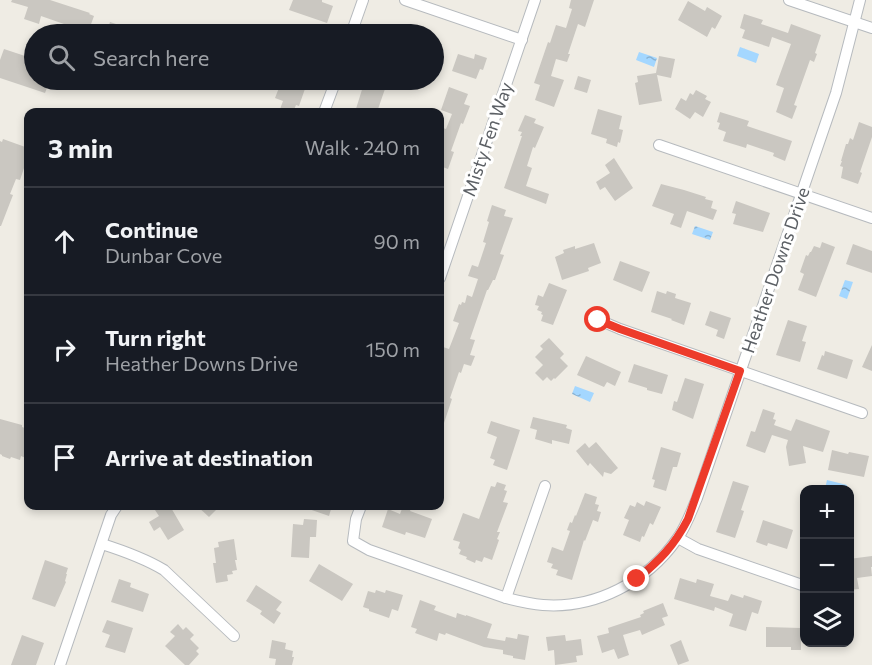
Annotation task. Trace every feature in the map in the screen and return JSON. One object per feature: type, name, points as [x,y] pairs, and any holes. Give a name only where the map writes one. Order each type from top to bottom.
[{"type":"street","points":[[355,24],[363,0]]},
{"type":"street","points":[[405,0],[522,40]]},
{"type":"street","name":"Misty Fen Way","points":[[444,266],[535,0]]},
{"type":"street","points":[[789,0],[872,28]]},
{"type":"street","name":"Heather Downs Drive","points":[[359,510],[353,541],[369,550],[526,603],[576,604],[607,595],[637,579],[665,555],[678,538],[697,498],[836,93],[860,0]]},
{"type":"street","points":[[326,108],[332,90]]},
{"type":"street","points":[[659,145],[872,218]]},
{"type":"street","points":[[598,320],[862,413]]},
{"type":"street","points":[[506,598],[545,486]]},
{"type":"street","points":[[60,665],[114,510]]},
{"type":"street","points":[[678,538],[698,549],[800,584]]},
{"type":"street","points":[[102,544],[136,555],[164,570],[234,636]]},
{"type":"water","points":[[740,47],[759,54],[756,63],[737,56]]},
{"type":"water","points":[[639,52],[657,58],[654,67],[636,60]]},
{"type":"water","points":[[695,226],[713,232],[710,240],[692,234]]},
{"type":"water","points":[[845,280],[853,282],[847,299],[839,296]]},
{"type":"water","points":[[575,386],[594,393],[590,402],[572,394]]},
{"type":"water","points":[[827,480],[847,485],[826,485]]},
{"type":"building","points":[[12,0],[50,0],[94,16],[91,24],[64,24],[41,16],[39,24],[24,19],[28,7],[11,2]]},
{"type":"building","points":[[293,0],[322,0],[333,6],[327,23],[289,10]]},
{"type":"building","points":[[571,0],[594,0],[585,27],[578,24],[567,62],[556,59],[551,76],[564,80],[554,107],[535,100],[540,85],[534,83],[556,25],[566,28],[572,9],[569,8]]},
{"type":"building","points":[[688,1],[705,11],[707,7],[722,16],[715,29],[712,27],[707,37],[678,20]]},
{"type":"building","points":[[744,14],[763,20],[761,24],[788,33],[791,24],[821,35],[814,62],[810,60],[794,105],[797,106],[792,119],[776,112],[784,88],[776,85],[791,44],[772,37],[769,47],[742,38],[745,30],[740,28]]},
{"type":"building","points":[[4,49],[24,56],[24,86],[0,78],[0,60]]},
{"type":"building","points":[[458,54],[474,59],[475,54],[487,58],[483,70],[480,69],[476,79],[452,71]]},
{"type":"building","points":[[659,56],[675,59],[671,78],[657,75],[662,101],[639,105],[635,83],[638,82],[637,76],[656,73]]},
{"type":"building","points":[[578,76],[591,80],[587,93],[574,89]]},
{"type":"building","points":[[449,87],[468,94],[464,104],[470,106],[451,151],[454,152],[448,169],[444,168],[444,128],[446,129],[452,114],[442,108]]},
{"type":"building","points":[[278,90],[305,90],[299,106],[296,105],[295,108],[280,108],[283,101],[275,98]]},
{"type":"building","points":[[362,90],[385,90],[378,108],[356,108]]},
{"type":"building","points":[[696,90],[707,96],[705,99],[711,102],[703,117],[695,112],[690,119],[675,109],[681,98],[686,101],[690,93],[693,95]]},
{"type":"building","points":[[598,109],[622,116],[619,129],[623,130],[617,147],[606,143],[607,139],[591,134]]},
{"type":"building","points":[[720,112],[749,121],[747,126],[792,141],[785,161],[773,156],[774,153],[747,144],[746,148],[723,141],[726,132],[718,129],[720,123],[717,122]]},
{"type":"building","points":[[525,115],[536,119],[534,123],[544,127],[535,148],[533,147],[527,166],[532,168],[526,186],[549,194],[546,204],[504,188],[522,136],[520,136],[522,132],[518,131]]},
{"type":"building","points":[[859,122],[872,127],[872,137],[858,184],[841,178],[843,167],[840,166],[846,144],[850,138],[853,140]]},
{"type":"building","points":[[3,139],[24,147],[24,168],[20,180],[16,179],[10,194],[13,195],[0,226],[0,141],[2,142]]},
{"type":"building","points":[[614,158],[633,188],[615,201],[605,187],[600,190],[596,182],[610,173],[605,165]]},
{"type":"building","points":[[661,184],[713,201],[711,208],[717,210],[713,220],[687,211],[681,228],[670,224],[674,214],[652,206]]},
{"type":"building","points":[[736,201],[770,213],[763,232],[733,224],[736,214],[732,213]]},
{"type":"building","points":[[492,205],[506,210],[504,216],[513,218],[500,254],[504,255],[495,280],[487,290],[470,339],[475,340],[470,355],[475,356],[471,366],[464,364],[461,373],[459,372],[444,423],[444,347],[449,349],[459,323],[453,321],[459,304],[465,303],[467,295],[472,297],[478,279],[468,276],[472,265],[478,267],[486,243],[483,242],[489,222],[487,221]]},
{"type":"building","points":[[822,242],[835,247],[816,297],[798,290],[804,274],[800,272],[806,255],[808,256],[814,246],[820,248]]},
{"type":"building","points":[[594,243],[601,263],[588,268],[589,271],[562,280],[555,257],[564,253],[563,250]]},
{"type":"building","points":[[853,244],[872,251],[872,273],[846,264]]},
{"type":"building","points":[[620,261],[650,272],[642,292],[613,280]]},
{"type":"building","points":[[549,283],[567,290],[553,325],[541,321],[542,312],[537,310],[539,306],[535,305],[538,295],[543,297]]},
{"type":"building","points":[[657,291],[676,294],[675,298],[691,303],[684,325],[651,312]]},
{"type":"building","points":[[710,311],[731,318],[724,339],[716,336],[718,330],[705,325]]},
{"type":"building","points":[[788,320],[807,326],[802,341],[806,342],[800,362],[776,355]]},
{"type":"building","points":[[549,338],[564,354],[560,358],[568,366],[555,379],[551,381],[547,377],[543,381],[535,373],[543,365],[535,357],[543,349],[540,346]]},
{"type":"building","points":[[872,345],[872,371],[862,367]]},
{"type":"building","points":[[825,351],[853,360],[847,379],[817,369]]},
{"type":"building","points":[[586,356],[621,372],[615,386],[607,382],[604,387],[577,375]]},
{"type":"building","points":[[634,364],[668,375],[662,394],[628,382]]},
{"type":"building","points":[[685,378],[704,384],[693,419],[672,410]]},
{"type":"building","points":[[763,409],[775,413],[774,425],[791,431],[796,419],[830,431],[823,452],[803,446],[806,463],[789,466],[786,447],[788,440],[772,435],[765,453],[746,446],[751,431],[755,432]]},
{"type":"building","points":[[533,417],[567,425],[566,428],[572,430],[569,444],[552,440],[552,444],[535,439],[537,430],[530,428]]},
{"type":"building","points":[[0,419],[22,425],[24,428],[24,457],[21,456],[20,460],[11,457],[10,459],[0,454]]},
{"type":"building","points":[[491,421],[520,430],[507,470],[493,465],[495,460],[490,458],[497,437],[487,433]]},
{"type":"building","points":[[596,442],[618,468],[611,474],[604,472],[603,477],[590,463],[588,466],[576,451],[585,443],[589,448]]},
{"type":"building","points":[[661,447],[681,453],[677,467],[673,467],[666,491],[653,487],[655,480],[652,479]]},
{"type":"building","points":[[832,450],[869,456],[864,477],[828,470]]},
{"type":"building","points":[[733,481],[749,486],[735,538],[716,532]]},
{"type":"building","points":[[497,482],[506,485],[504,490],[507,491],[503,502],[508,503],[497,532],[500,532],[497,539],[499,540],[492,560],[484,557],[482,562],[476,560],[475,563],[459,554],[460,542],[453,540],[463,513],[479,519],[491,486],[495,487]]},
{"type":"building","points":[[585,493],[597,497],[595,504],[599,505],[597,511],[601,512],[598,522],[593,520],[584,540],[572,580],[556,575],[558,570],[551,568],[553,564],[547,562],[552,547],[563,551],[570,531],[567,530],[570,522],[572,523],[576,516]]},
{"type":"building","points":[[646,501],[661,507],[653,525],[650,523],[640,542],[623,535],[629,520],[624,518],[630,505],[635,507],[637,502],[644,506]]},
{"type":"building","points":[[155,510],[172,510],[184,530],[168,540],[160,527],[154,531],[149,522],[159,516]]},
{"type":"building","points":[[201,510],[216,510],[209,517]]},
{"type":"building","points":[[312,510],[331,510],[329,516]]},
{"type":"building","points":[[388,510],[400,514],[402,510],[410,510],[432,519],[425,538],[406,532],[405,535],[382,527]]},
{"type":"building","points":[[304,519],[317,520],[316,537],[310,537],[309,558],[291,557],[293,524],[303,525]]},
{"type":"building","points":[[763,520],[793,530],[787,549],[756,542]]},
{"type":"building","points":[[234,539],[237,570],[227,575],[228,581],[216,583],[213,563],[216,563],[214,548],[219,547],[218,542]]},
{"type":"building","points":[[872,556],[872,576],[857,578],[859,589],[854,590],[854,558]]},
{"type":"building","points":[[45,560],[68,568],[66,582],[55,607],[32,599]]},
{"type":"building","points":[[319,564],[353,584],[342,601],[309,581]]},
{"type":"building","points":[[680,578],[696,583],[697,579],[714,584],[710,596],[728,601],[731,594],[743,598],[744,595],[762,601],[758,614],[752,612],[746,631],[729,626],[733,614],[715,607],[714,611],[674,599]]},
{"type":"building","points":[[119,579],[131,583],[130,587],[149,594],[143,612],[111,602]]},
{"type":"building","points":[[256,585],[282,602],[276,610],[281,613],[274,624],[260,614],[262,611],[246,601]]},
{"type":"building","points":[[376,590],[385,593],[386,590],[403,595],[398,611],[392,609],[389,618],[363,607],[368,591],[375,593]]},
{"type":"building","points":[[420,600],[436,606],[434,610],[456,618],[457,613],[492,624],[487,638],[505,641],[506,637],[517,639],[518,634],[529,636],[525,660],[503,654],[503,650],[484,647],[446,633],[445,635],[439,633],[437,641],[415,633],[417,629],[411,627]]},
{"type":"building","points":[[663,603],[668,616],[662,618],[665,625],[642,635],[640,630],[623,635],[629,655],[618,659],[614,649],[602,653],[597,636],[609,633],[608,628],[641,617],[643,611]]},
{"type":"building","points":[[107,620],[133,628],[125,653],[105,647],[110,635],[102,632]]},
{"type":"building","points":[[178,624],[183,630],[186,627],[194,635],[190,639],[199,648],[196,651],[199,654],[189,665],[185,665],[165,646],[175,636],[170,632]]},
{"type":"building","points":[[766,627],[800,628],[801,650],[791,650],[791,647],[766,647]]},
{"type":"building","points":[[22,635],[44,643],[36,665],[11,665]]},
{"type":"building","points":[[565,635],[566,641],[581,639],[583,655],[576,656],[577,662],[555,665],[554,650],[548,651],[546,637]]},
{"type":"building","points":[[272,640],[286,643],[285,649],[293,651],[292,665],[275,665],[276,659],[269,658]]},
{"type":"building","points":[[681,640],[689,661],[678,665],[670,645]]},
{"type":"route","points":[[598,320],[740,371],[688,519],[678,538],[665,555],[637,579]]}]
